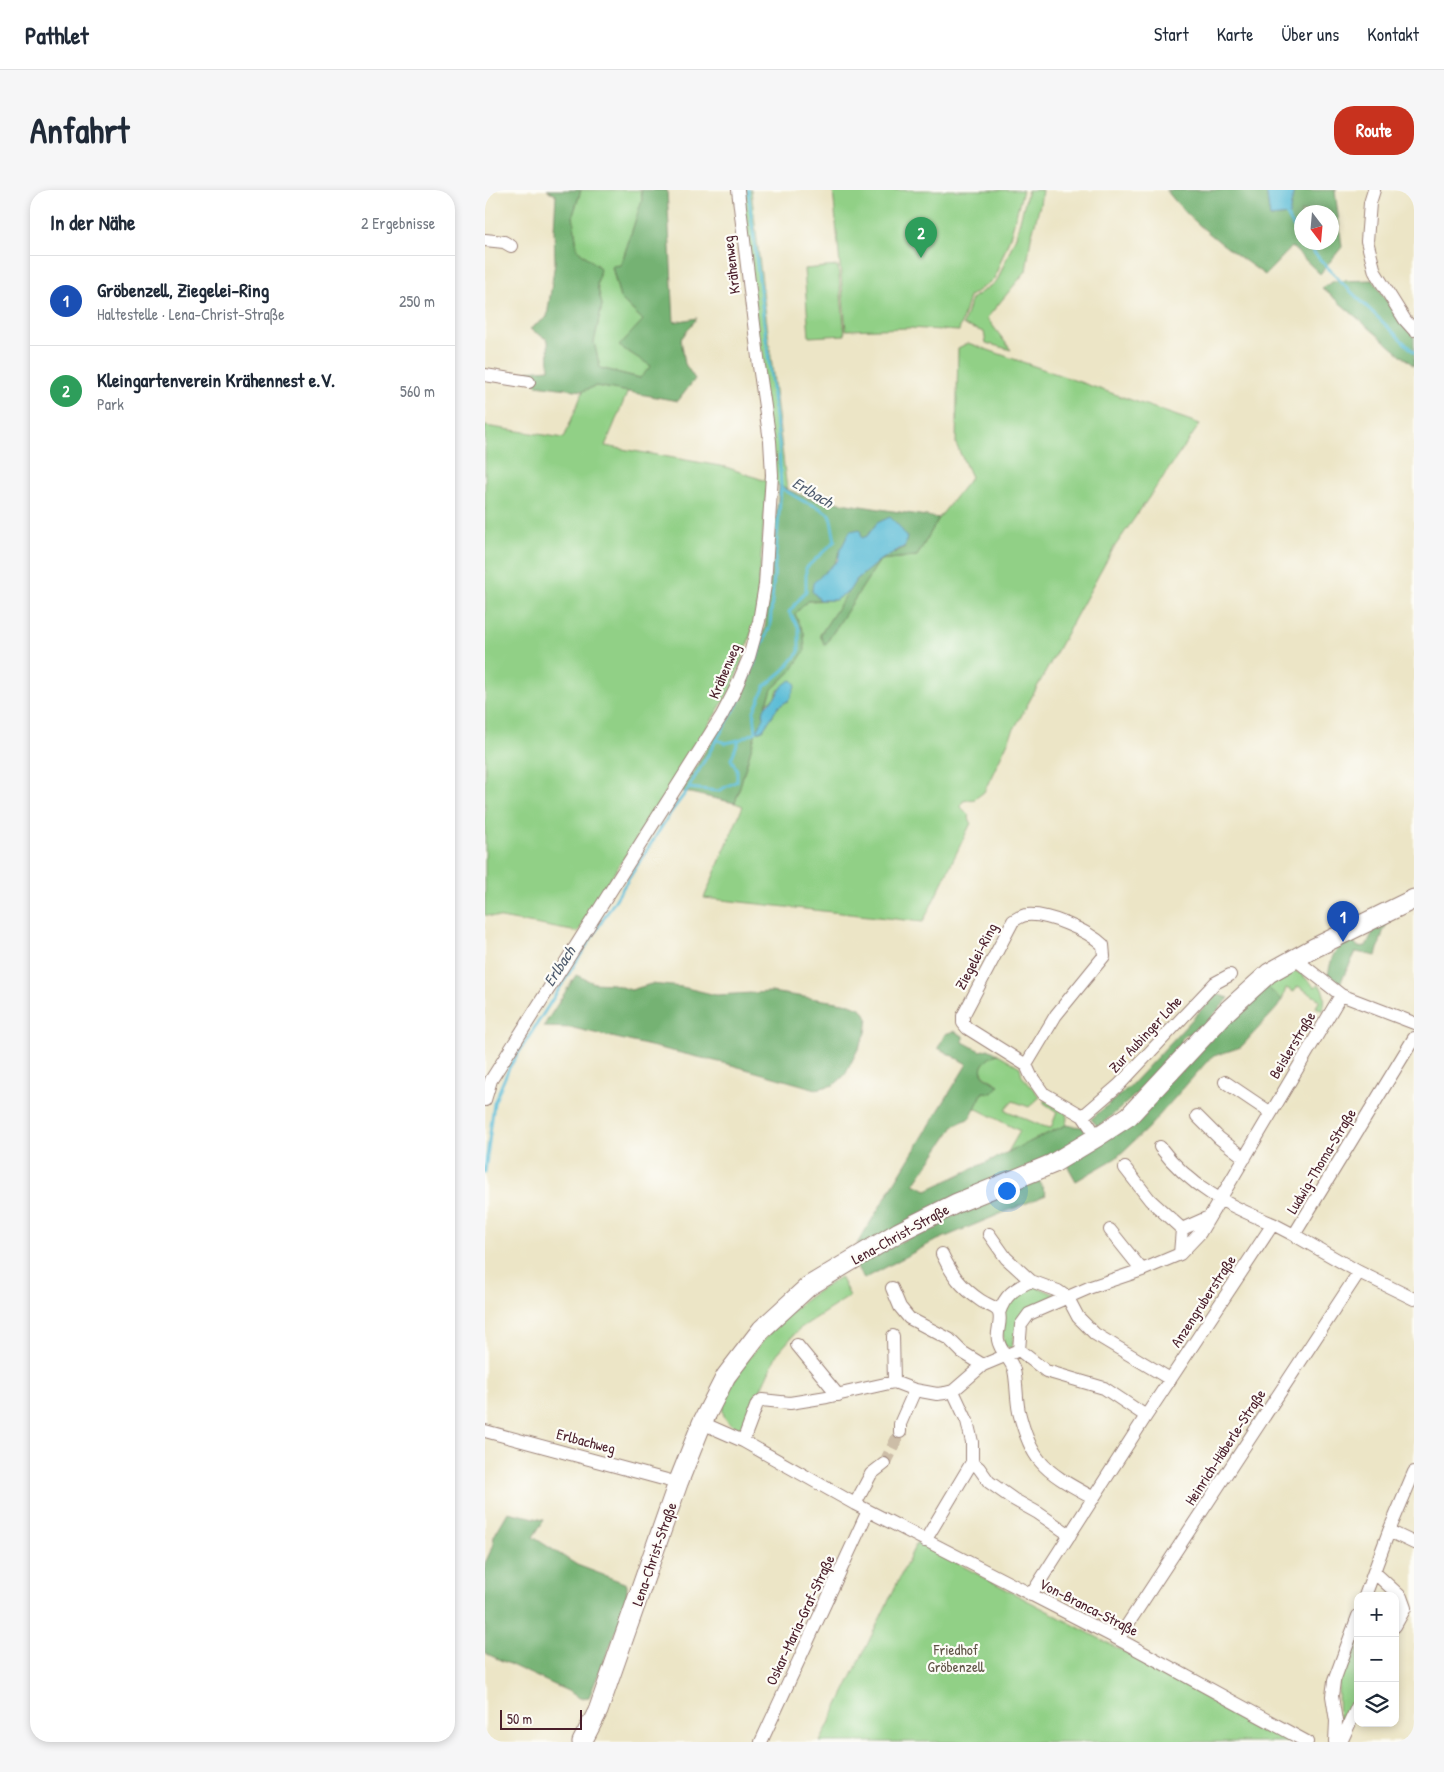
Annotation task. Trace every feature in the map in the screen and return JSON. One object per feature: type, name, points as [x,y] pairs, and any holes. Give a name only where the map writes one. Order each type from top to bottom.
[{"type":"street","name":"Krähenweg","points":[[485,1100],[491,1080],[722,715],[749,657],[757,630],[765,585],[772,475],[770,441],[738,190]]},
{"type":"street","points":[[1374,190],[1370,202],[1367,241],[1375,272],[1405,320],[1414,330]]},
{"type":"street","points":[[485,240],[504,242],[511,246]]},
{"type":"street","points":[[485,375],[529,382]]},
{"type":"street","name":"Lena-Christ-Straße","points":[[582,1738],[603,1696],[701,1423],[726,1376],[762,1329],[809,1286],[899,1232],[957,1203],[1052,1164],[1129,1116],[1227,1011],[1269,973],[1372,918],[1414,899]]},
{"type":"street","name":"Ziegelei-Ring","points":[[1026,1065],[1056,1015],[1101,961],[1105,950],[1098,940],[1074,926],[1026,915],[1013,921],[963,1016],[963,1023],[967,1028],[1026,1065],[1031,1076],[1043,1092],[1083,1116],[1097,1137]]},
{"type":"street","points":[[1295,959],[1341,995],[1414,1023]]},
{"type":"street","name":"Zur Aubinger Lohe","points":[[1083,1116],[1119,1085],[1215,983],[1230,975]]},
{"type":"street","name":"Beislerstraße","points":[[1219,1200],[1341,995]]},
{"type":"street","name":"Ludwig-Thoma-Straße","points":[[1414,1038],[1294,1236],[1359,1272],[1414,1299]]},
{"type":"street","points":[[1225,1082],[1271,1113]]},
{"type":"street","points":[[1197,1116],[1219,1138],[1245,1158]]},
{"type":"street","points":[[1160,1147],[1183,1175],[1219,1200],[1273,1224],[1294,1236]]},
{"type":"street","points":[[1125,1168],[1150,1200],[1182,1229]]},
{"type":"street","points":[[1019,1350],[1021,1325],[1029,1314],[1091,1287],[1180,1254],[1201,1233],[1219,1200]]},
{"type":"street","points":[[1182,1229],[1209,1217]]},
{"type":"street","name":"Anzengruberstraße","points":[[1031,1595],[1170,1379],[1273,1224]]},
{"type":"street","points":[[1180,1254],[1182,1229]]},
{"type":"street","points":[[1110,1230],[1141,1270]]},
{"type":"street","points":[[989,1234],[1006,1258],[1031,1282],[1058,1291],[1068,1298],[1078,1317],[1095,1334],[1170,1379]]},
{"type":"street","points":[[942,1254],[951,1272],[962,1286],[999,1313]]},
{"type":"street","name":"Heinrich-Häberle-Straße","points":[[1118,1639],[1359,1272]]},
{"type":"street","points":[[1031,1282],[1015,1288],[1003,1301],[999,1313],[997,1337],[1000,1348],[1014,1371],[1019,1412],[1027,1437],[1040,1461],[1059,1478],[1094,1498]]},
{"type":"street","points":[[891,1288],[900,1306],[909,1318],[949,1339],[983,1366]]},
{"type":"street","points":[[893,1336],[893,1382]]},
{"type":"street","points":[[797,1345],[838,1395]]},
{"type":"street","points":[[743,1441],[757,1404],[762,1400],[790,1403],[838,1395],[893,1382],[915,1390],[937,1394],[953,1391],[983,1366],[1019,1350]]},
{"type":"street","points":[[1019,1350],[1046,1370],[1104,1388],[1146,1416]]},
{"type":"street","points":[[900,1432],[900,1424],[915,1390]]},
{"type":"street","points":[[925,1540],[971,1462],[972,1442],[967,1421],[953,1391]]},
{"type":"street","name":"Von-Branca-Straße","points":[[701,1423],[743,1441],[868,1511],[1118,1639],[1307,1742]]},
{"type":"street","name":"Erlbachweg","points":[[485,1431],[678,1483]]},
{"type":"street","points":[[971,1462],[979,1468],[989,1482],[1070,1535]]},
{"type":"street","points":[[855,1504],[871,1474],[884,1464]]},
{"type":"street","points":[[1366,1592],[1389,1531],[1414,1472]]},
{"type":"street","name":"Oskar-Maria-Graf-Straße","points":[[761,1742],[868,1511]]},
{"type":"street","points":[[1389,1531],[1414,1543]]},
{"type":"street","points":[[1374,1572],[1396,1592]]},
{"type":"street","points":[[1399,1595],[1405,1608],[1399,1619]]},
{"type":"street","points":[[1335,1742],[1336,1721],[1332,1696],[1334,1681],[1354,1627]]},
{"type":"street","points":[[1341,1742],[1354,1713]]},
{"type":"green space","points":[[547,190],[581,190],[573,215],[577,249],[600,268],[597,285],[602,305],[594,342],[600,368],[640,378],[651,366],[619,346],[643,320],[620,298],[612,266],[621,265],[642,200],[641,190],[667,190],[674,322],[697,318],[681,339],[685,364],[695,379],[678,401],[596,386],[583,391],[536,385],[527,371],[549,369],[548,340],[530,329],[547,317],[555,262],[556,195]]},
{"type":"green space","points":[[581,190],[641,190],[642,200],[621,265],[612,267],[620,298],[643,320],[652,367],[640,378],[600,368],[594,342],[602,305],[597,284],[600,268],[577,249],[573,215]]},
{"type":"green space","points":[[735,190],[751,190],[788,489],[767,481],[756,620],[732,688],[578,932],[485,915],[485,426],[564,438],[583,391],[596,386],[628,391],[605,446],[726,467],[766,481],[767,443]]},
{"type":"green space","points":[[833,190],[1023,190],[1010,237],[994,279],[969,297],[959,331],[909,328],[846,330]]},
{"type":"green space","points":[[1028,190],[1042,190],[1026,271],[987,318],[1011,350],[986,343],[984,332],[963,325],[971,299],[997,281],[1016,236]]},
{"type":"green space","points":[[1166,190],[1266,190],[1270,217],[1289,215],[1294,190],[1337,190],[1335,191],[1337,205],[1294,205],[1294,249],[1292,247],[1265,275],[1188,215]]},
{"type":"green space","points":[[1339,223],[1342,247],[1320,274],[1295,250],[1339,250]]},
{"type":"green space","points":[[838,266],[845,335],[809,337],[804,269]]},
{"type":"green space","points":[[1373,280],[1399,320],[1414,337],[1414,366],[1322,288],[1334,281]]},
{"type":"green space","points":[[968,343],[1200,424],[1113,549],[1013,731],[984,792],[975,799],[963,801],[961,807],[968,814],[971,823],[923,922],[704,898],[743,806],[735,803],[756,732],[763,730],[778,707],[789,700],[779,689],[774,698],[767,703],[772,689],[792,670],[804,633],[795,614],[808,601],[835,600],[849,591],[820,635],[825,645],[880,560],[917,556],[939,518],[971,477],[956,444],[958,348]]},
{"type":"green space","points":[[779,486],[808,498],[939,518],[917,556],[880,560],[905,547],[877,523],[867,536],[840,550],[834,563],[814,585],[812,591],[820,600],[808,601],[795,614],[804,633],[805,650],[792,670],[772,689],[763,713],[764,718],[756,732],[735,803],[681,791],[736,700],[765,627]]},
{"type":"green space","points":[[880,560],[825,645],[820,635],[856,580]]},
{"type":"green space","points":[[1387,923],[1376,956],[1356,952],[1340,983],[1328,975],[1332,959],[1339,947],[1349,940],[1358,947],[1366,946],[1375,928]]},
{"type":"green space","points":[[1292,969],[1301,974],[1315,987],[1318,984],[1321,987],[1324,997],[1323,1011],[1316,1007],[1320,1000],[1298,986],[1294,992],[1286,988],[1282,1000],[1266,986]]},
{"type":"green space","points":[[576,975],[594,983],[613,984],[631,990],[651,984],[682,987],[716,995],[771,992],[850,1004],[862,1009],[868,1018],[866,1033],[845,1075],[834,1085],[816,1089],[728,1064],[573,1028],[543,1027]]},
{"type":"green space","points":[[1266,986],[1282,1000],[1241,1047],[1211,1057],[1148,1128],[1116,1158],[1076,1181],[1067,1165]]},
{"type":"green space","points":[[1216,994],[1229,998],[1196,1034],[1186,1034],[1181,1040],[1182,1047],[1172,1058],[1098,1127],[1091,1119],[1129,1087]]},
{"type":"green space","points":[[954,1031],[963,1036],[963,1042],[980,1051],[988,1049],[998,1054],[990,1057],[984,1063],[981,1071],[985,1077],[999,1085],[992,1093],[983,1092],[970,1118],[955,1125],[914,1184],[927,1190],[1066,1125],[1083,1127],[1086,1131],[1085,1139],[862,1246],[857,1244],[967,1064],[938,1048],[945,1034]]},
{"type":"green space","points":[[998,1054],[1020,1067],[1022,1076],[1040,1097],[1029,1107],[1013,1101],[1005,1110],[1051,1128],[1057,1112],[1044,1103],[1044,1100],[1066,1113],[1067,1118],[1066,1125],[1008,1152],[1020,1131],[975,1108],[983,1092],[999,1085],[985,1076],[981,1070],[986,1061]]},
{"type":"green space","points":[[1038,1178],[1046,1195],[933,1242],[864,1279],[856,1266],[930,1226]]},
{"type":"green space","points":[[840,1277],[850,1296],[799,1329],[777,1354],[742,1430],[727,1421],[724,1416],[723,1407],[727,1394],[743,1366],[789,1314]]},
{"type":"green space","points":[[1031,1284],[1063,1298],[1042,1304],[1014,1336],[1012,1348],[1004,1346],[1001,1314],[1004,1303]]},
{"type":"green space","points":[[508,1512],[544,1520],[533,1537],[577,1565],[627,1584],[627,1605],[589,1697],[579,1698],[570,1692],[485,1653],[485,1563],[493,1546],[494,1536]]},
{"type":"green space","name":"Friedhof Gröbenzell","points":[[917,1542],[1295,1742],[820,1742]]},
{"type":"green space","points":[[1354,1641],[1354,1713],[1339,1742],[1338,1683]]},
{"type":"water","points":[[1266,190],[1294,190],[1289,215],[1270,217]]},
{"type":"water","points":[[890,517],[907,537],[905,546],[880,560],[856,580],[849,591],[835,600],[820,600],[812,591],[813,583],[838,560],[840,550],[850,531],[860,529],[862,538],[867,536],[877,523]]},
{"type":"water","points":[[792,680],[796,685],[789,700],[778,707],[763,730],[756,732],[764,718],[763,714],[766,706],[784,685]]},
{"type":"waterway","name":"Erlbach","points":[[485,1172],[494,1103],[509,1068],[671,812],[689,788],[718,791],[737,781],[737,770],[731,759],[739,740],[756,732],[754,711],[765,686],[784,670],[799,652],[799,628],[789,612],[806,591],[806,568],[835,541],[830,515],[781,488],[779,444],[748,190]]},
{"type":"waterway","points":[[1285,212],[1294,228]]},
{"type":"waterway","points":[[1311,250],[1342,283],[1414,352]]},
{"type":"waterway","name":"Erlbach","points":[[689,787],[737,705],[770,626],[781,488]]},
{"type":"waterway","name":"Erlbach","points":[[717,740],[726,743],[739,740]]},
{"type":"tunnel","points":[[884,1464],[900,1432]]},
{"type":"place","name":"Kleingartenverein Krähennest e.V.","points":[[921,258]]},
{"type":"place","name":"Gröbenzell, Ziegelei-Ring","points":[[1343,942]]}]
